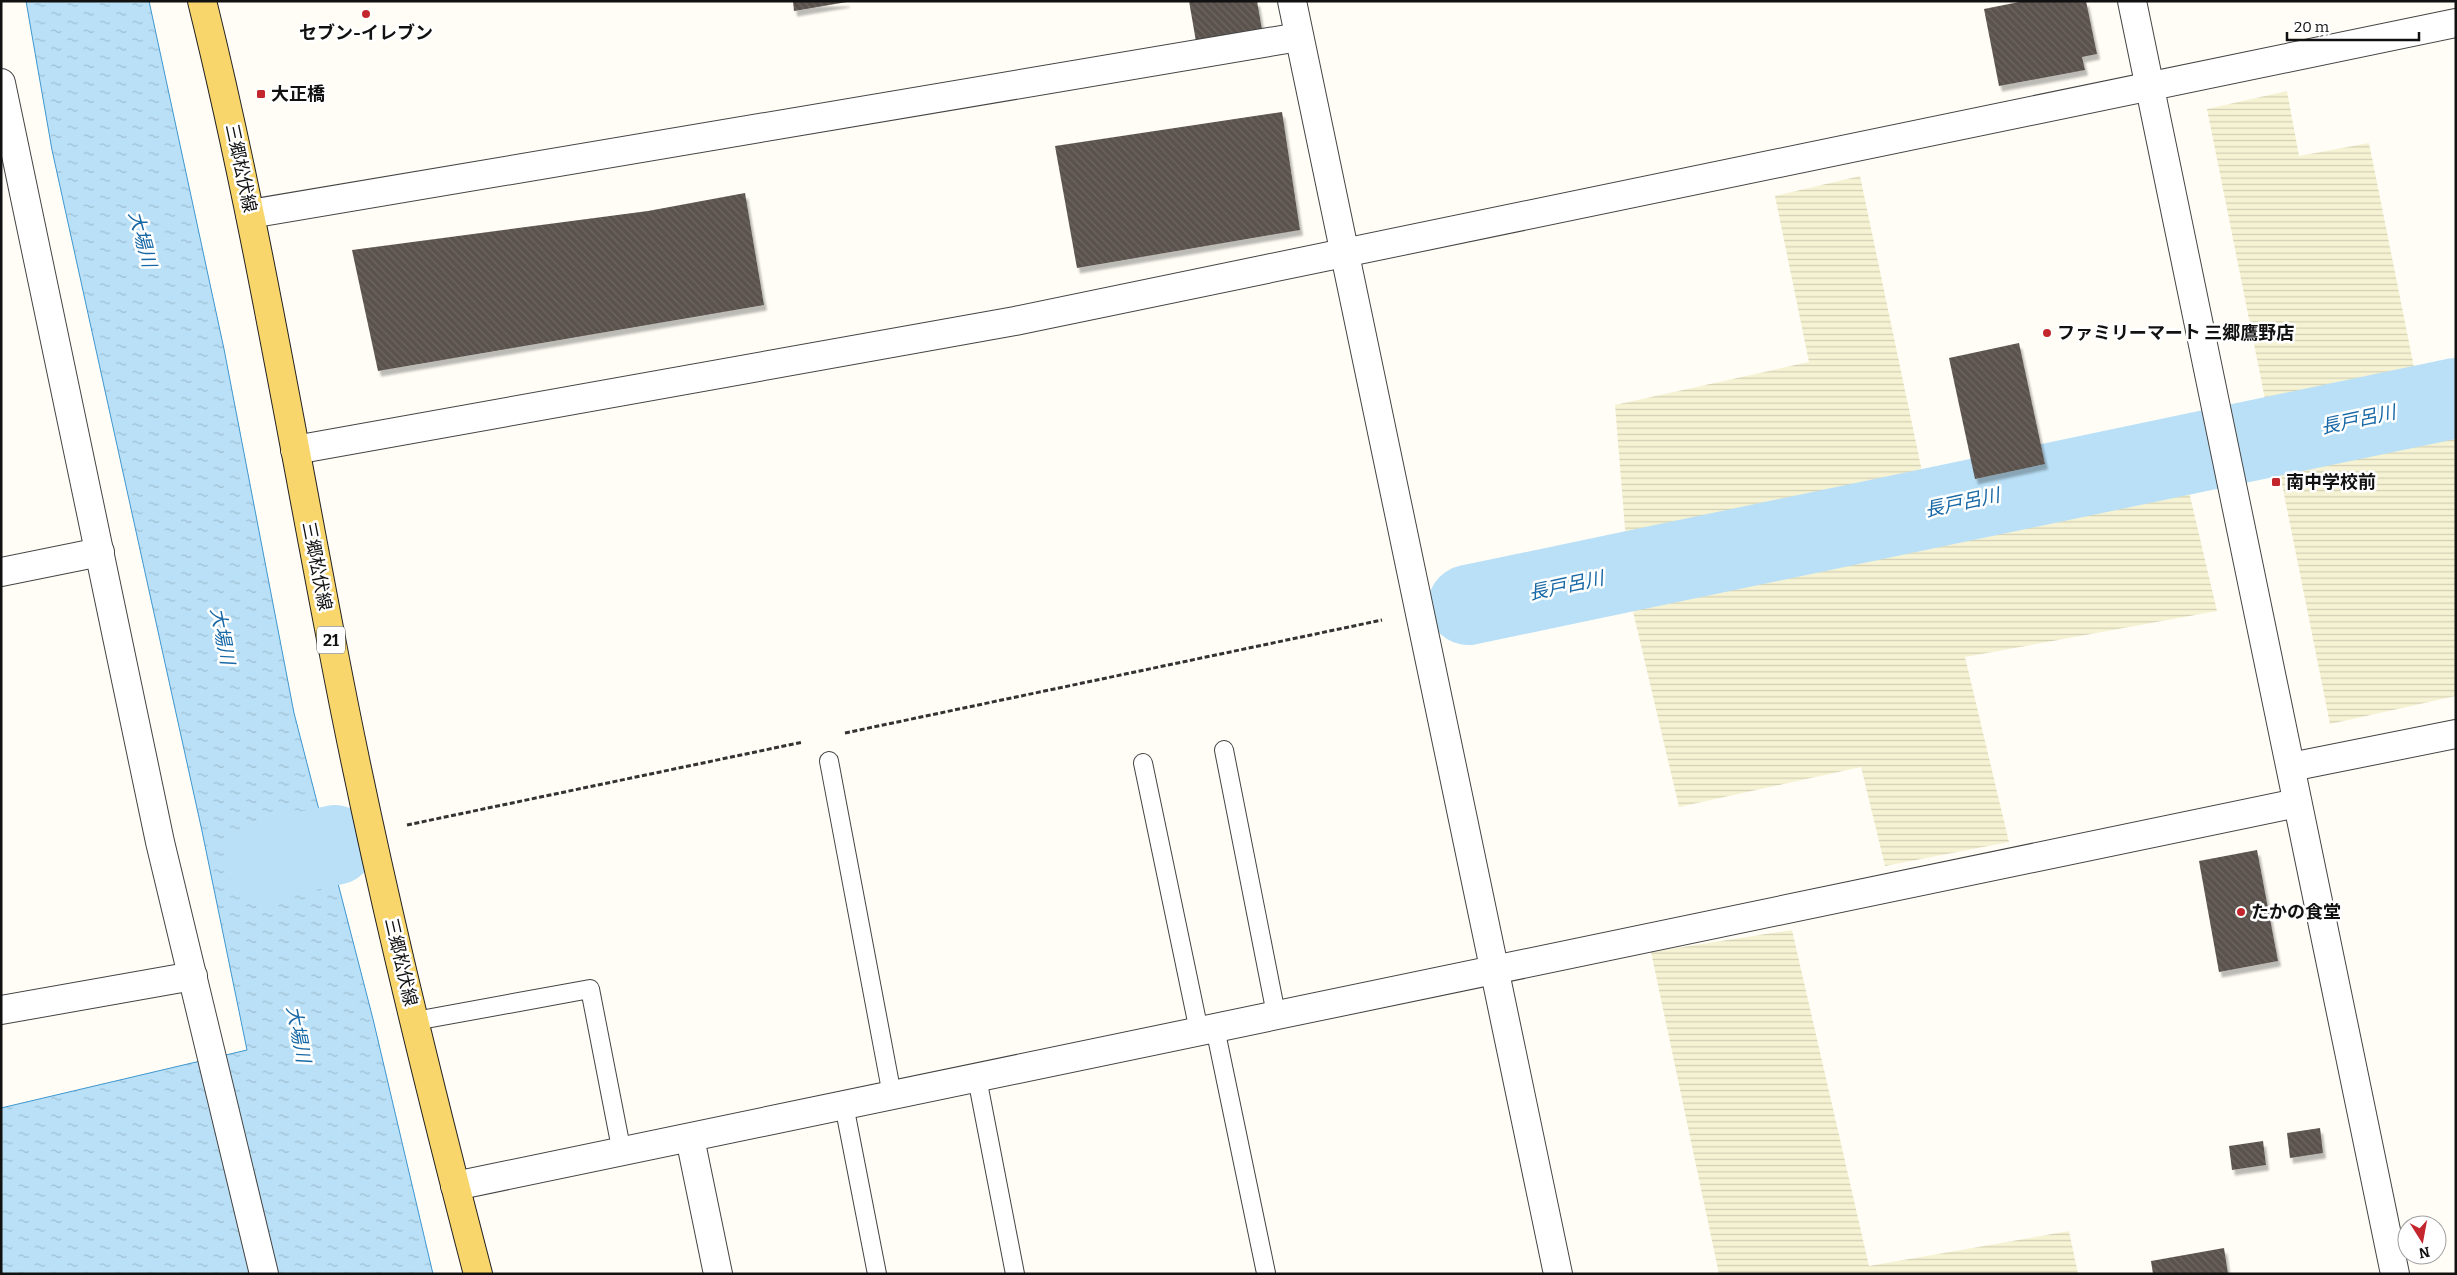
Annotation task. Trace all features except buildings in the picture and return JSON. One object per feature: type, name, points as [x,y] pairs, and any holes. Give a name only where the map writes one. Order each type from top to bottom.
[{"type":"main road","name":"三郷松伏線","points":[[202,1],[227,101],[250,214],[370,833],[478,1274]]},
{"type":"street","points":[[1292,1],[1418,612],[1558,1274]]},
{"type":"street","points":[[2132,1],[2395,1274]]},
{"type":"street","points":[[295,450],[1015,321],[2456,23]]},
{"type":"street","points":[[250,214],[1299,37]]},
{"type":"street","points":[[1,83],[160,842],[264,1274]]},
{"type":"street","points":[[1,572],[100,552]]},
{"type":"street","points":[[2291,767],[2456,734]]},
{"type":"street","points":[[455,1186],[622,1153],[1276,1014],[2297,803]]},
{"type":"street","points":[[1,1010],[193,976]]},
{"type":"street","points":[[690,1138],[718,1274]]},
{"type":"lane","points":[[1224,750],[1276,1014]]},
{"type":"lane","points":[[829,761],[892,1095]]},
{"type":"lane","points":[[1144,763],[1266,1273]]},
{"type":"lane","points":[[415,1021],[590,989],[622,1153]]},
{"type":"lane","points":[[977,1078],[1015,1274]]},
{"type":"lane","points":[[844,1106],[877,1274]]},
{"type":"path","points":[[844,733],[1418,612]]},
{"type":"path","points":[[406,826],[805,742]]},
{"type":"shaded area","points":[[2287,91],[2299,156],[2369,143],[2427,432],[2454,429],[2456,435],[2456,696],[2330,724],[2207,109]]},
{"type":"shaded area","points":[[1860,176],[1932,519],[2186,479],[2217,611],[1965,657],[2009,842],[1885,866],[1861,767],[1679,807],[1631,603],[1615,405],[1809,362],[1775,196]]},
{"type":"shaded area","points":[[1792,930],[1869,1266],[2069,1231],[2078,1274],[1719,1274],[1651,952]]},
{"type":"water","name":"大場川","points":[[26,1],[149,1],[224,349],[294,713],[373,1019],[433,1274],[1,1274],[1,1108],[247,1050],[202,831],[52,150]]},
{"type":"waterway","name":"長戸呂川","points":[[1468,605],[2456,398]]},
{"type":"waterway","name":"長戸呂川","points":[[265,860],[335,845]]},
{"type":"place","name":"セブン-イレブン","points":[[366,14]]},
{"type":"place","name":"大正橋","points":[[261,94]]},
{"type":"place","name":"ファミリーマート 三郷鷹野店","points":[[2047,333]]},
{"type":"place","name":"南中学校前","points":[[2276,482]]},
{"type":"place","name":"たかの食堂","points":[[2241,912]]}]
